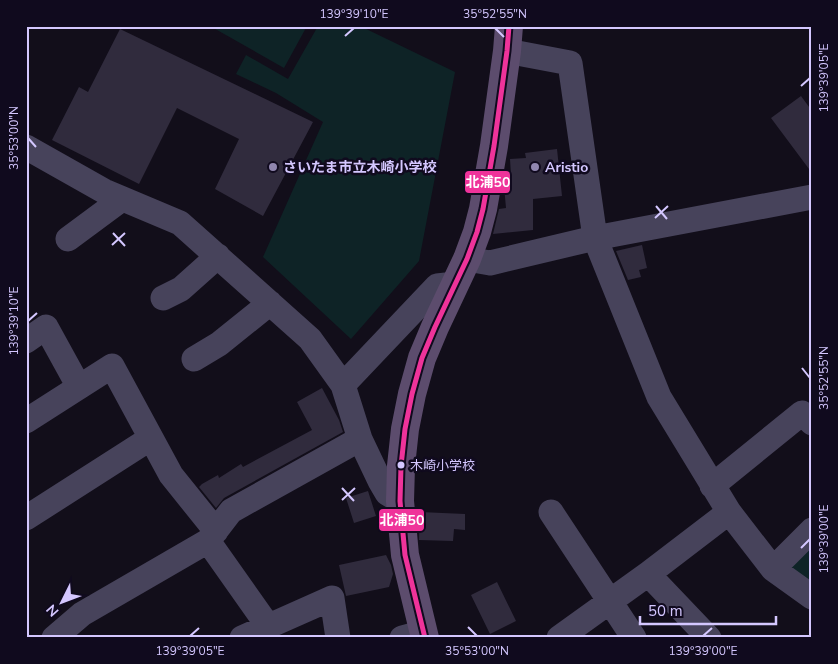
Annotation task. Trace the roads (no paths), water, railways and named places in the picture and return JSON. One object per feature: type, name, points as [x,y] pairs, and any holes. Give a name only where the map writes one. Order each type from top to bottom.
[{"type":"main road","points":[[417,636],[405,556],[400,501],[404,438],[412,394],[422,358],[467,259],[483,209],[494,146],[508,39]]},
{"type":"street","points":[[508,39],[570,64],[595,238],[659,397],[729,512],[773,569],[812,597]]},
{"type":"street","points":[[26,147],[104,191],[180,223],[310,339],[343,386],[360,440],[380,481],[387,493],[400,501]]},
{"type":"street","points":[[467,259],[490,264],[595,238],[812,197]]},
{"type":"street","points":[[68,239],[122,199]]},
{"type":"street","points":[[162,298],[181,289],[218,256]]},
{"type":"street","points":[[343,386],[437,286],[455,284]]},
{"type":"street","points":[[194,359],[219,344],[270,303]]},
{"type":"street","points":[[26,341],[46,327],[79,387]]},
{"type":"street","points":[[26,421],[112,366],[171,475],[212,536],[268,626]]},
{"type":"street","points":[[712,486],[802,413],[812,423]]},
{"type":"street","points":[[26,518],[151,438]]},
{"type":"street","points":[[54,638],[82,614],[212,536],[231,511],[360,440]]},
{"type":"street","points":[[550,512],[634,638]]},
{"type":"street","points":[[559,638],[648,574],[729,512]]},
{"type":"street","points":[[773,569],[812,530]]},
{"type":"street","points":[[648,574],[709,638]]},
{"type":"street","points":[[242,638],[332,598],[338,638]]},
{"type":"place","name":"さいたま市立木崎小学校","points":[[273,167]]},
{"type":"place","name":"Aristio","points":[[535,167]]},
{"type":"place","name":"木崎小学校","points":[[401,465]]}]
